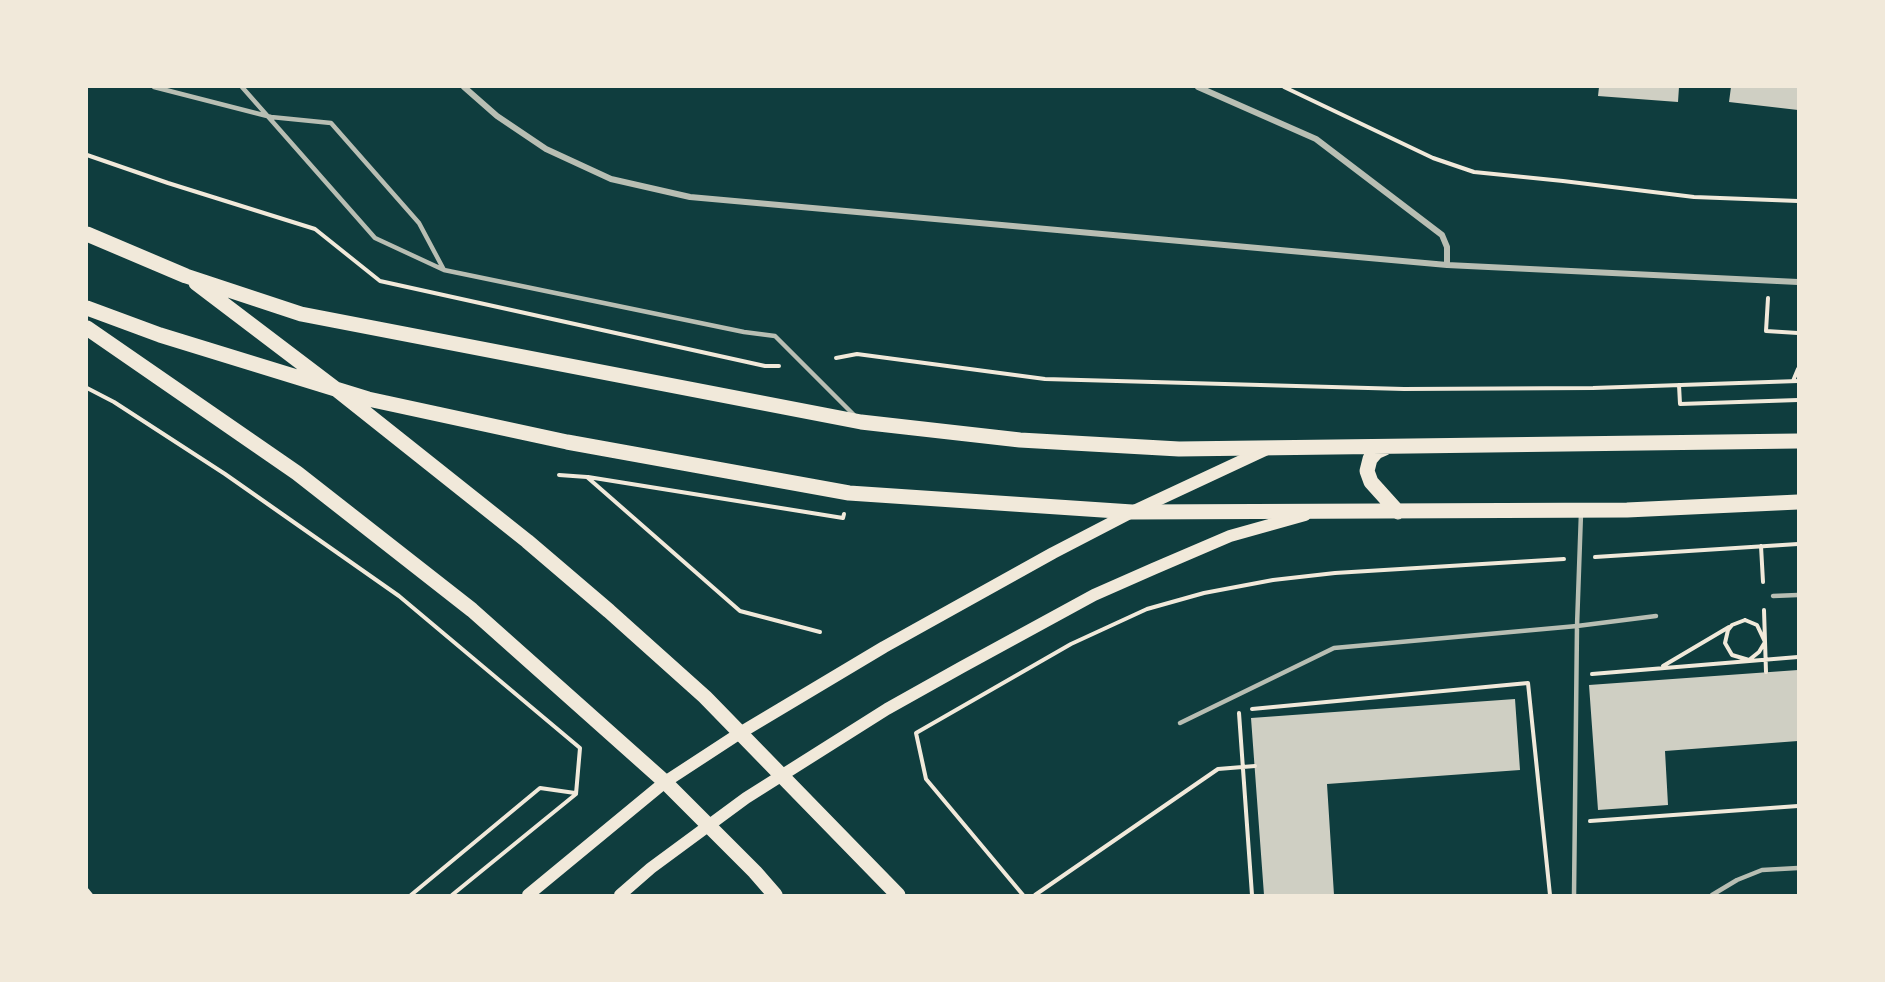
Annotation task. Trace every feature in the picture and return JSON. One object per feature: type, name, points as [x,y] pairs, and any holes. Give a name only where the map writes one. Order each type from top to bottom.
[{"type":"main road","points":[[87,234],[186,276],[301,314],[861,422],[1031,440],[1179,449],[1798,441]]},
{"type":"main road","points":[[186,276],[338,390],[527,541],[600,603],[705,697],[898,895]]},
{"type":"main road","points":[[87,308],[160,335],[368,399],[567,442],[849,493],[1132,512],[1627,510],[1798,502]]},
{"type":"main road","points":[[87,328],[297,473],[472,610],[665,782],[775,895]]},
{"type":"main road","points":[[1385,447],[1370,459],[1367,471],[1371,482],[1398,512]]},
{"type":"main road","points":[[528,895],[665,782],[740,733],[936,618],[1132,512],[1269,448]]},
{"type":"main road","points":[[620,895],[708,825],[887,709],[1095,595],[1230,536],[1315,512]]},
{"type":"street","points":[[464,87],[497,117],[546,149],[611,179],[690,197],[1447,264],[1798,282]]},
{"type":"street","points":[[1198,87],[1316,139],[1442,235],[1447,247],[1447,264]]},
{"type":"lane","points":[[154,87],[271,117],[331,123],[419,223],[444,270]]},
{"type":"lane","points":[[242,87],[271,117],[375,238],[444,270],[681,320],[775,336],[861,422]]},
{"type":"lane","points":[[1574,895],[1577,626],[1581,510]]},
{"type":"lane","points":[[1773,596],[1798,595]]},
{"type":"lane","points":[[1180,723],[1334,648],[1577,626],[1656,616]]},
{"type":"lane","points":[[1712,895],[1737,880],[1762,870],[1798,868]]},
{"type":"path","points":[[1284,87],[1433,158],[1474,172],[1694,197],[1798,201]]},
{"type":"path","points":[[1770,281],[1766,331],[1798,333]]},
{"type":"path","points":[[836,358],[857,354],[1045,379],[1404,389],[1593,388],[1796,381],[1798,369]]},
{"type":"path","points":[[1679,385],[1680,404],[1798,400]]},
{"type":"path","points":[[87,388],[114,402],[225,474],[399,596],[580,748],[576,794],[453,895]]},
{"type":"path","points":[[559,475],[587,477],[843,518]]},
{"type":"path","points":[[587,477],[740,611],[820,632]]},
{"type":"path","points":[[1023,895],[926,779],[916,733],[1071,644],[1147,609],[1204,593],[1273,580],[1335,573],[1798,544]]},
{"type":"path","points":[[1661,667],[1732,625],[1745,620],[1752,622],[1761,630],[1765,642],[1759,652],[1749,660],[1737,658],[1728,649],[1726,637],[1732,625]]},
{"type":"path","points":[[1582,675],[1798,657]]},
{"type":"path","points":[[1250,709],[1528,682],[1550,895]]},
{"type":"path","points":[[1238,710],[1252,895]]},
{"type":"path","points":[[1035,895],[1218,770],[1255,766]]},
{"type":"path","points":[[411,895],[540,788],[576,794]]},
{"type":"path","points":[[1587,821],[1798,807]]},
{"type":"path","points":[[87,890],[91,895]]},
{"type":"building","points":[[1599,87],[1679,87],[1678,102],[1598,96]]},
{"type":"building","points":[[1731,87],[1798,87],[1798,110],[1729,102]]},
{"type":"building","points":[[1798,670],[1798,741],[1665,751],[1668,805],[1598,810],[1589,685]]},
{"type":"building","points":[[1515,699],[1520,770],[1327,784],[1334,895],[1264,895],[1251,718]]}]
